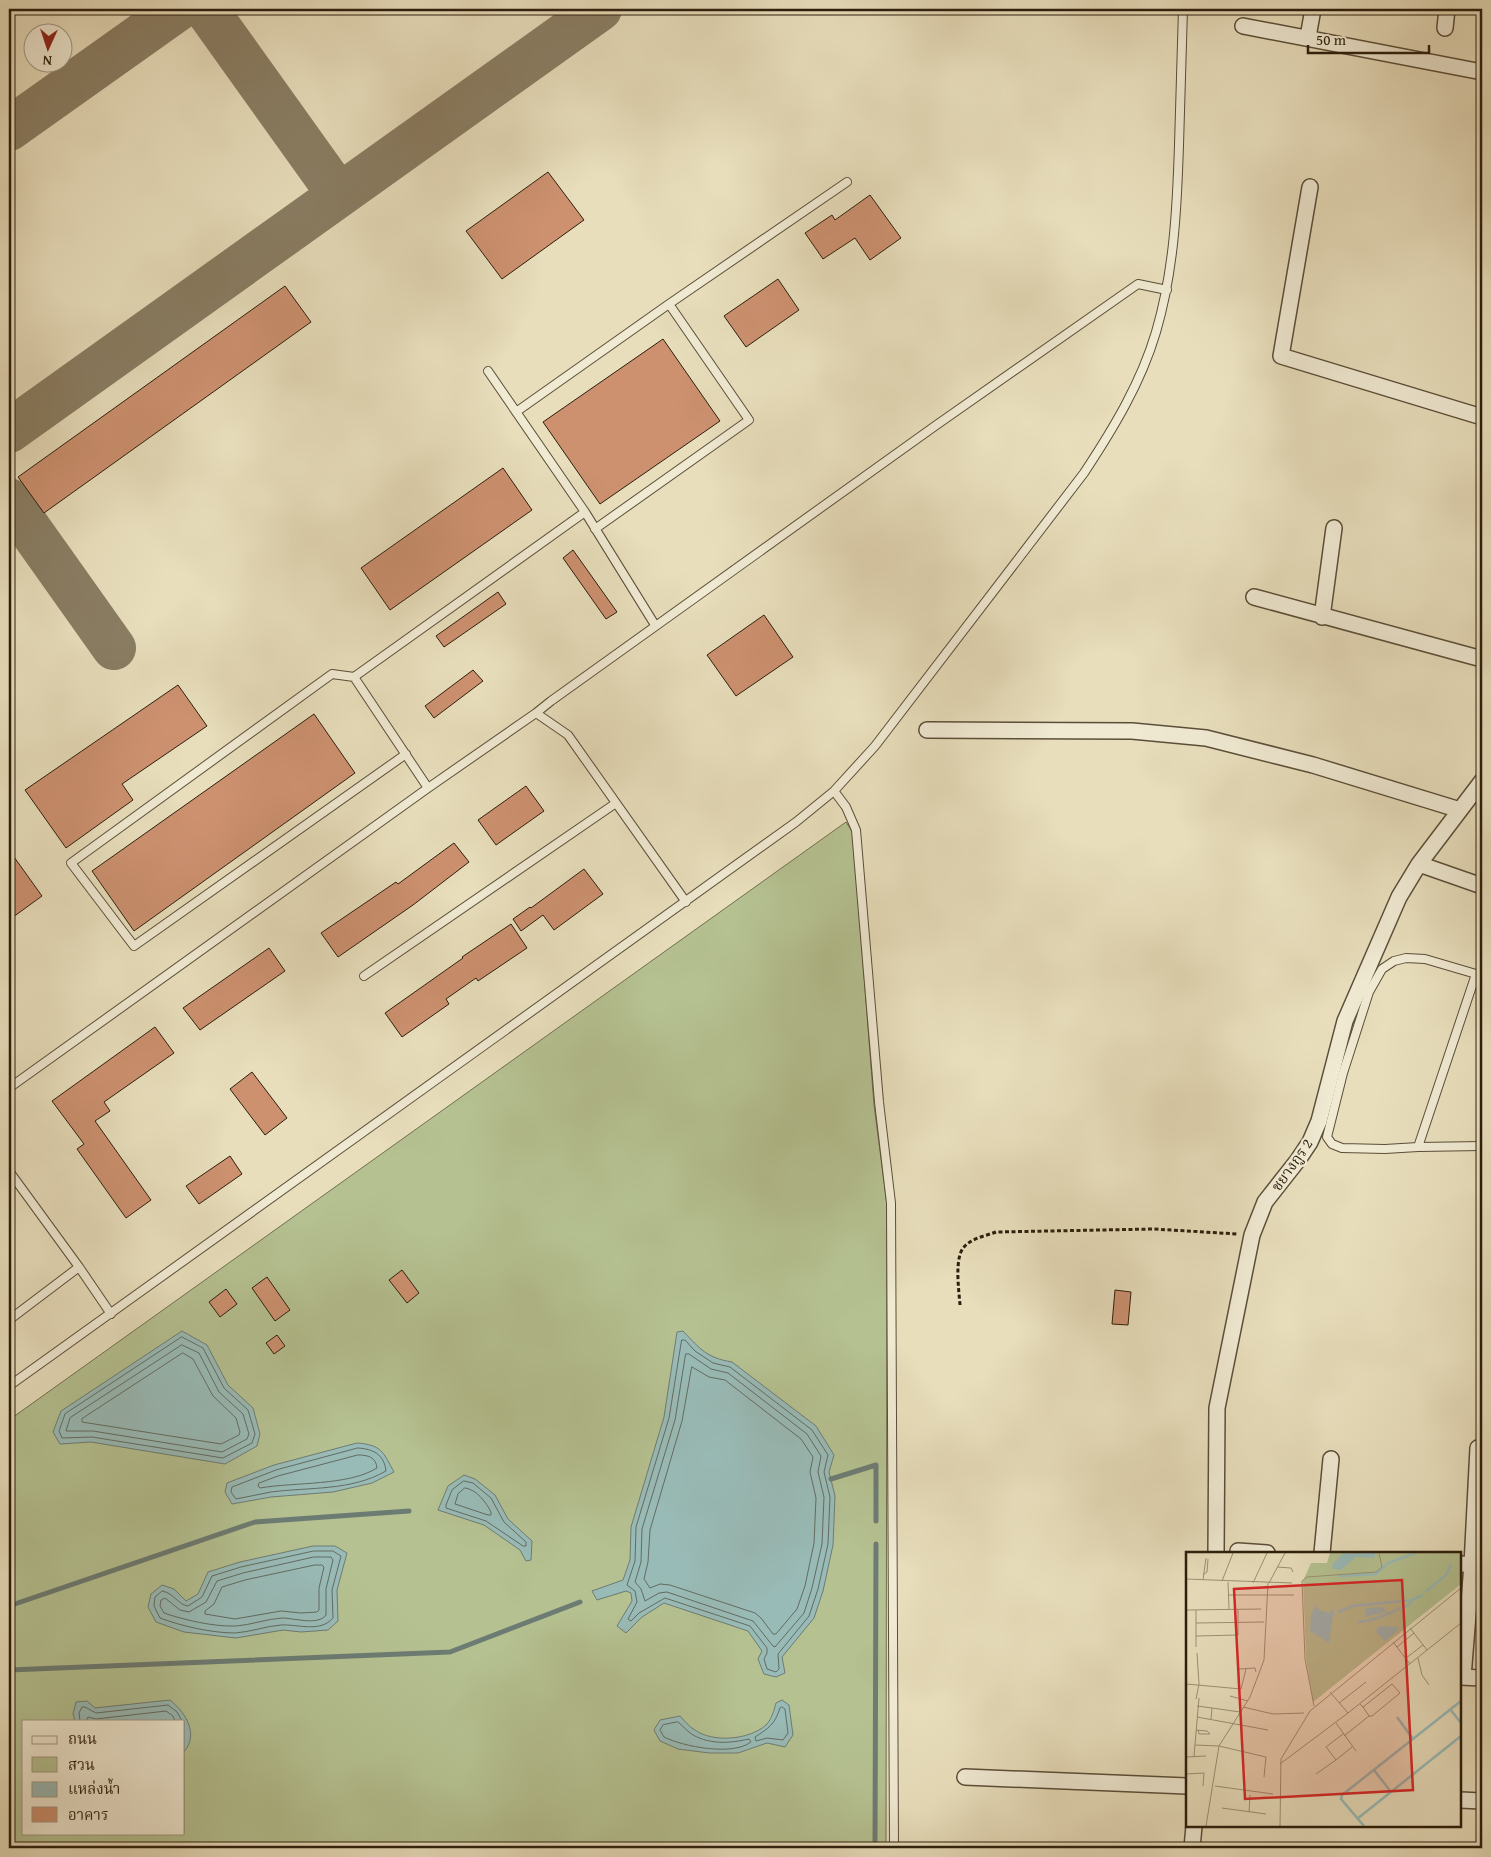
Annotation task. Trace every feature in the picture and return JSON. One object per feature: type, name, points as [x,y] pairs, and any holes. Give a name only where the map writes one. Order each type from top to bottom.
[{"type":"street","points":[[1308,37],[1312,9]]},
{"type":"street","points":[[1445,28],[1447,9]]},
{"type":"street","points":[[1243,26],[1482,72]]},
{"type":"street","points":[[1310,187],[1281,356],[1482,417]]},
{"type":"street","points":[[1322,617],[1334,528]]},
{"type":"street","points":[[1254,597],[1482,659]]},
{"type":"street","points":[[927,730],[1132,731],[1206,738],[1313,765],[1460,810]]},
{"type":"street","name":"ชยางกูร 2","points":[[1216,1552],[1217,1408],[1252,1235],[1258,1217],[1265,1202],[1310,1142],[1319,1121],[1345,1021],[1400,897],[1419,864],[1482,781]]},
{"type":"street","points":[[1419,864],[1482,886]]},
{"type":"street","points":[[1482,1448],[1478,1448],[1471,1565],[1461,1677],[1482,1678]]},
{"type":"street","points":[[1322,1552],[1331,1459]]},
{"type":"street","points":[[1238,1551],[1252,1552]]},
{"type":"street","points":[[966,1777],[1186,1786]]},
{"type":"street","points":[[1461,1800],[1482,1801]]},
{"type":"street","points":[[1192,1848],[1194,1827]]},
{"type":"lane","points":[[9,1386],[796,822],[834,791],[875,746],[1084,473],[1114,427],[1140,376],[1156,333],[1167,290],[1177,217],[1183,9]]},
{"type":"lane","points":[[516,412],[847,182]]},
{"type":"lane","points":[[9,1088],[428,788],[536,713],[655,625],[1138,284],[1167,290]]},
{"type":"lane","points":[[595,529],[749,420],[669,304]]},
{"type":"lane","points":[[488,371],[585,512],[655,625]]},
{"type":"lane","points":[[406,754],[134,946],[71,864],[332,674],[354,677],[585,512]]},
{"type":"lane","points":[[354,677],[428,788]]},
{"type":"lane","points":[[536,713],[568,736],[686,902]]},
{"type":"lane","points":[[834,791],[846,807],[856,830],[879,1102],[892,1203],[894,1848]]},
{"type":"lane","points":[[364,976],[616,803]]},
{"type":"lane","points":[[1418,1146],[1479,975],[1425,959],[1406,958],[1394,961],[1382,968],[1369,992],[1343,1073],[1327,1137],[1332,1144],[1342,1148],[1385,1149],[1418,1146],[1482,1146]]},
{"type":"lane","points":[[9,1171],[111,1314]]},
{"type":"lane","points":[[9,1320],[79,1267]]},
{"type":"path","points":[[960,1305],[958,1266],[961,1251],[976,1238],[996,1232],[1154,1229],[1252,1235]]},
{"type":"green space","points":[[846,822],[853,833],[874,1105],[887,1205],[886,1848],[9,1848],[9,1420]]},
{"type":"water","points":[[182,1331],[207,1345],[228,1385],[253,1408],[260,1434],[257,1446],[225,1464],[91,1442],[60,1444],[53,1432],[61,1411]]},
{"type":"water","points":[[683,1331],[704,1352],[716,1358],[732,1362],[816,1426],[834,1455],[829,1472],[835,1496],[833,1545],[823,1591],[814,1618],[782,1657],[785,1673],[776,1677],[764,1674],[758,1659],[762,1651],[748,1631],[664,1603],[642,1617],[626,1633],[617,1626],[632,1601],[631,1593],[626,1591],[597,1600],[592,1591],[623,1580],[630,1560],[631,1527],[664,1417],[677,1332]]},
{"type":"water","points":[[357,1443],[372,1446],[381,1451],[394,1472],[372,1483],[333,1492],[271,1497],[232,1504],[225,1492],[227,1483],[274,1465]]},
{"type":"water","points":[[464,1475],[475,1479],[495,1495],[508,1519],[532,1541],[531,1560],[526,1561],[520,1550],[484,1525],[438,1510],[448,1486]]},
{"type":"water","points":[[313,1546],[335,1546],[347,1553],[337,1590],[338,1621],[328,1630],[301,1632],[283,1630],[236,1638],[184,1632],[156,1622],[148,1607],[151,1594],[162,1585],[174,1589],[186,1601],[198,1594],[208,1572],[240,1562]]},
{"type":"water","points":[[170,1700],[181,1711],[189,1724],[190,1738],[188,1745],[185,1750],[185,1720],[75,1720],[73,1714],[76,1702],[87,1701],[95,1708]]},
{"type":"water","points":[[782,1700],[789,1705],[793,1735],[785,1747],[767,1743],[738,1753],[709,1753],[678,1749],[660,1741],[654,1730],[660,1720],[680,1716],[691,1727],[711,1737],[741,1737],[766,1725],[776,1703]]},
{"type":"building","points":[[548,172],[584,220],[502,279],[466,231]]},
{"type":"building","points":[[870,195],[901,238],[870,260],[855,238],[823,259],[805,233],[832,215],[835,220]]},
{"type":"building","points":[[778,279],[799,310],[746,347],[724,316]]},
{"type":"building","points":[[285,286],[311,322],[44,513],[18,477]]},
{"type":"building","points":[[663,339],[720,421],[600,504],[543,422]]},
{"type":"building","points":[[503,468],[532,510],[390,610],[361,568]]},
{"type":"building","points":[[573,550],[617,612],[606,619],[563,558]]},
{"type":"building","points":[[498,592],[506,604],[444,647],[436,636]]},
{"type":"building","points":[[764,615],[793,657],[736,696],[707,655]]},
{"type":"building","points":[[473,670],[483,681],[434,718],[425,706]]},
{"type":"building","points":[[178,685],[207,726],[122,784],[133,800],[66,848],[25,790]]},
{"type":"building","points":[[314,714],[355,773],[134,931],[92,871]]},
{"type":"building","points":[[526,786],[544,811],[496,845],[478,820]]},
{"type":"building","points":[[454,843],[469,862],[413,905],[338,957],[321,933],[396,882],[398,884]]},
{"type":"building","points":[[9,850],[42,896],[9,920]]},
{"type":"building","points":[[584,869],[603,894],[554,930],[543,915],[521,931],[513,919]]},
{"type":"building","points":[[511,924],[527,948],[478,981],[476,978],[446,999],[449,1004],[402,1037],[385,1013]]},
{"type":"building","points":[[269,948],[285,971],[200,1030],[183,1008]]},
{"type":"building","points":[[155,1027],[174,1053],[104,1102],[110,1111],[95,1121],[151,1200],[126,1218],[77,1149],[84,1144],[52,1101]]},
{"type":"building","points":[[252,1072],[287,1118],[265,1135],[230,1089]]},
{"type":"building","points":[[230,1156],[242,1174],[199,1204],[186,1186]]},
{"type":"building","points":[[402,1270],[419,1293],[407,1303],[389,1280]]},
{"type":"building","points":[[267,1277],[290,1310],[275,1321],[252,1288]]},
{"type":"building","points":[[226,1289],[237,1304],[220,1317],[209,1302]]},
{"type":"building","points":[[1115,1290],[1131,1292],[1128,1325],[1112,1324]]},
{"type":"building","points":[[277,1335],[285,1346],[274,1354],[266,1343]]},
{"type":"waterway","points":[[831,1479],[876,1465],[876,1521]]},
{"type":"waterway","points":[[9,1606],[255,1522],[409,1511]]},
{"type":"waterway","points":[[875,1848],[876,1544]]},
{"type":"waterway","points":[[9,1670],[450,1652],[580,1602]]},
{"type":"taxiway","points":[[9,129],[178,9]]},
{"type":"taxiway","points":[[206,9],[339,195]]},
{"type":"taxiway","points":[[9,431],[600,9]]},
{"type":"taxiway","points":[[9,500],[114,648]]}]
